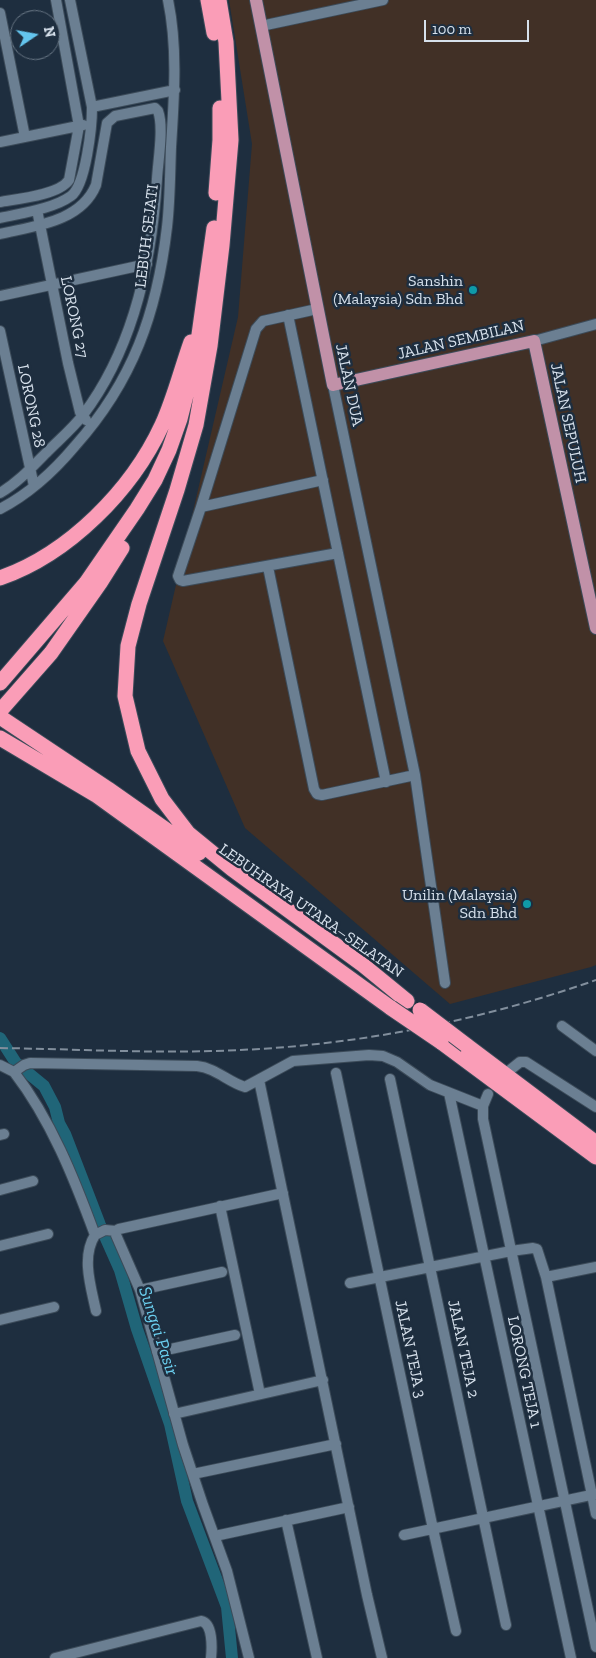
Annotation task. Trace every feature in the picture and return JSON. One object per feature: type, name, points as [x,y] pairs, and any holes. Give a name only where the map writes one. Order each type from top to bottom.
[{"type":"highway","points":[[0,683],[86,583],[137,509],[155,480],[169,450],[188,393],[196,356],[214,233],[220,140],[217,56],[208,0]]},
{"type":"highway","points":[[219,0],[226,42],[231,140],[222,245],[210,346],[196,426],[139,604],[128,646],[125,696],[138,751],[162,799],[188,833],[232,869],[363,964],[407,1001]]},
{"type":"highway","points":[[0,578],[48,554],[90,523],[132,476],[150,449],[163,423],[204,304]]},
{"type":"highway","points":[[0,711],[51,652],[100,583],[153,499],[175,455],[210,346]]},
{"type":"highway","name":"LEBUHRAYA UTARA–SELATAN","points":[[0,717],[108,789],[420,1010],[596,1143]]},
{"type":"highway","name":"LEBUHRAYA UTARA–SELATAN","points":[[0,738],[96,795],[441,1042],[596,1157]]},
{"type":"main road","name":"JALAN DUA","points":[[256,0],[333,385]]},
{"type":"main road","name":"JALAN SEMBILAN","points":[[333,385],[534,341]]},
{"type":"main road","name":"JALAN SEPULUH","points":[[534,341],[596,628]]},
{"type":"street","points":[[0,202],[55,190],[66,185],[69,180],[79,126],[56,0]]},
{"type":"street","points":[[0,218],[37,210],[64,200],[78,189],[82,178],[92,124],[92,107],[70,0]]},
{"type":"street","name":"LEBUH SEJATI","points":[[0,509],[34,486],[64,459],[93,426],[120,387],[138,350],[152,307],[167,225],[174,90],[173,35],[168,0]]},
{"type":"street","points":[[261,26],[383,0]]},
{"type":"street","points":[[0,13],[25,137]]},
{"type":"street","points":[[92,107],[174,90]]},
{"type":"street","points":[[0,234],[40,225],[70,214],[86,203],[96,185],[107,123],[110,119],[115,116],[155,108],[158,111],[160,114],[160,136],[157,192],[147,264],[138,299],[122,346],[107,379],[82,416],[18,482],[0,493]]},
{"type":"street","points":[[0,142],[92,124]]},
{"type":"street","name":"LORONG 27","points":[[37,210],[68,363],[82,416]]},
{"type":"street","points":[[0,296],[147,264]]},
{"type":"street","points":[[317,309],[263,321],[256,329],[178,576],[183,581],[338,553]]},
{"type":"street","points":[[288,315],[386,782]]},
{"type":"street","name":"JALAN SEMBILAN","points":[[534,341],[596,324]]},
{"type":"street","name":"LORONG 28","points":[[0,331],[34,486]]},
{"type":"street","name":"JALAN DUA","points":[[333,385],[415,775],[445,983]]},
{"type":"street","points":[[82,416],[93,426]]},
{"type":"street","points":[[201,507],[323,480]]},
{"type":"street","points":[[268,567],[314,790],[317,794],[322,795],[415,775]]},
{"type":"street","points":[[562,1026],[596,1051]]},
{"type":"street","points":[[0,1065],[18,1068],[30,1063],[197,1066],[207,1067],[245,1086],[293,1062],[370,1055],[383,1056],[397,1062],[430,1085],[449,1093],[487,1099],[485,1126],[596,1647]]},
{"type":"street","points":[[513,1070],[521,1062],[529,1064],[596,1107]]},
{"type":"street","points":[[18,1068],[53,1135],[77,1189],[104,1232],[116,1235],[140,1290],[174,1414],[203,1505],[233,1589],[249,1658]]},
{"type":"street","name":"JALAN TEJA 3","points":[[336,1073],[456,1631]]},
{"type":"street","name":"JALAN TEJA 2","points":[[390,1079],[506,1625]]},
{"type":"street","points":[[259,1080],[382,1658]]},
{"type":"street","name":"LORONG TEJA 1","points":[[449,1093],[571,1658]]},
{"type":"street","points":[[0,1190],[33,1181]]},
{"type":"street","points":[[96,1311],[90,1285],[88,1249],[104,1232],[283,1193]]},
{"type":"street","points":[[220,1206],[260,1394]]},
{"type":"street","points":[[0,1246],[48,1234]]},
{"type":"street","points":[[350,1284],[484,1256],[533,1248],[537,1249],[546,1277],[594,1495],[596,1514]]},
{"type":"street","points":[[546,1277],[596,1267]]},
{"type":"street","points":[[140,1290],[222,1272]]},
{"type":"street","points":[[0,1320],[54,1307]]},
{"type":"street","points":[[157,1352],[235,1334]]},
{"type":"street","points":[[174,1414],[323,1380]]},
{"type":"street","points":[[193,1474],[336,1444]]},
{"type":"street","points":[[404,1535],[594,1495]]},
{"type":"street","points":[[215,1536],[349,1507]]},
{"type":"street","points":[[286,1520],[317,1658]]},
{"type":"street","points":[[55,1658],[201,1621],[208,1625],[212,1650],[211,1658]]},
{"type":"shaded area","points":[[229,0],[596,0],[596,965],[591,967],[450,1004],[245,828],[163,641],[238,317],[252,144]]},
{"type":"waterway","name":"Sungai Pasir","points":[[0,1038],[16,1063],[44,1086],[55,1107],[59,1123],[120,1270],[137,1329],[170,1424],[187,1501],[227,1607],[232,1658]]},
{"type":"railway","points":[[0,1048],[211,1051],[310,1045],[358,1039],[454,1021],[549,996],[596,980]]},
{"type":"place","name":"Sanshin (Malaysia) Sdn Bhd","points":[[473,290]]},
{"type":"place","name":"Unilin (Malaysia) Sdn Bhd","points":[[527,904]]}]
